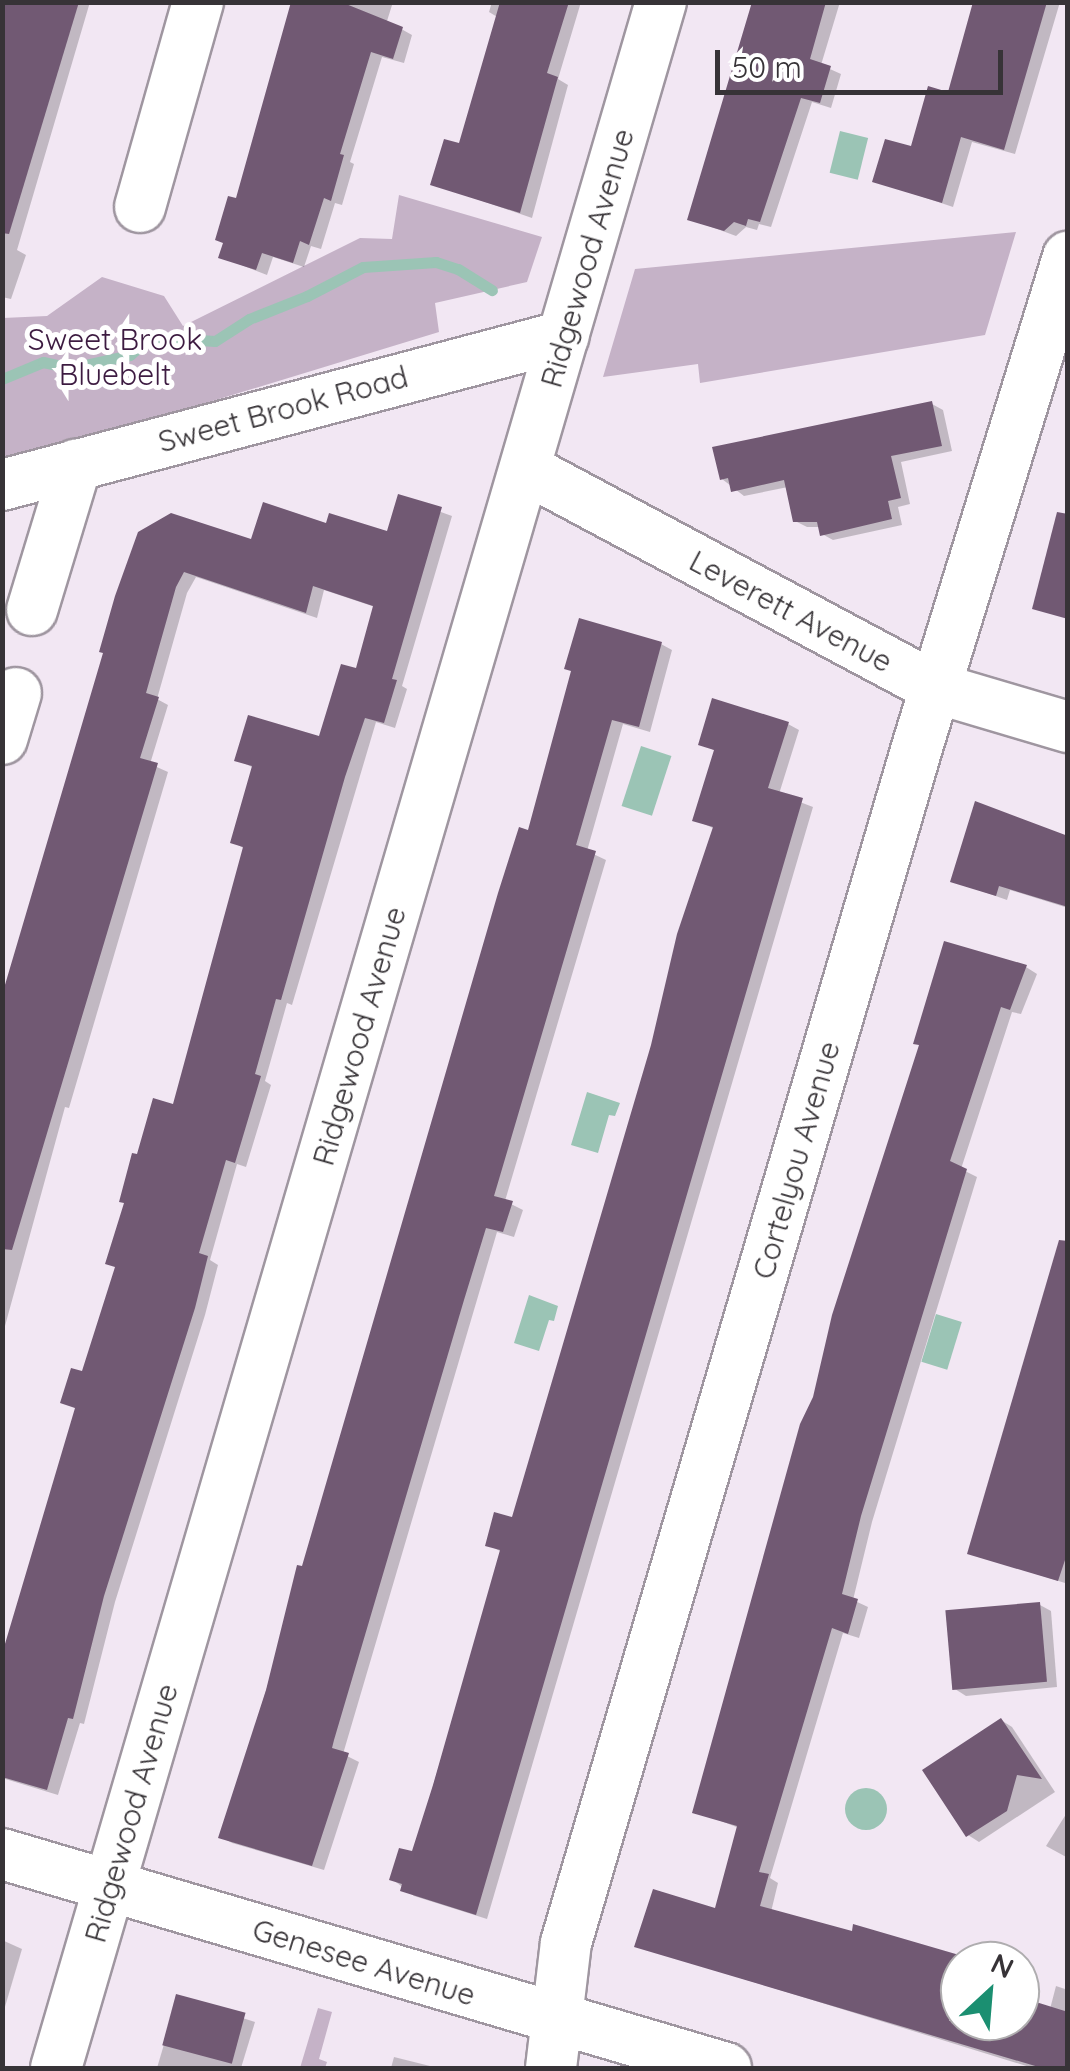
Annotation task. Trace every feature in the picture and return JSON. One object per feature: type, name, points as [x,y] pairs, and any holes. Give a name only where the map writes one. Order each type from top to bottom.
[{"type":"street","points":[[140,207],[198,2]]},
{"type":"street","name":"Ridgewood Avenue","points":[[56,2068],[662,2]]},
{"type":"street","name":"Cortelyou Avenue","points":[[551,2068],[566,1943],[936,688],[1068,256]]},
{"type":"street","name":"Sweet Brook Road","points":[[2,485],[564,336]]},
{"type":"street","points":[[32,610],[76,465]]},
{"type":"street","name":"Leverett Avenue","points":[[526,469],[936,688],[1068,726]]},
{"type":"street","name":"Genesee Avenue","points":[[2,1854],[726,2068]]},
{"type":"green space","name":"Sweet Brook Bluebelt","points":[[399,195],[542,237],[527,282],[435,303],[439,332],[3,465],[3,318],[47,316],[102,277],[164,296],[183,326],[360,238],[392,239]]},
{"type":"green space","points":[[1016,232],[985,335],[700,383],[698,364],[603,377],[635,269]]},
{"type":"green space","points":[[318,2008],[332,2012],[319,2059],[327,2062],[325,2068],[300,2068]]},
{"type":"shaded area","points":[[840,131],[868,138],[858,180],[830,173]]},
{"type":"shaded area","points":[[641,746],[671,756],[652,816],[622,806]]},
{"type":"shaded area","points":[[587,1092],[620,1103],[615,1116],[609,1115],[598,1153],[571,1145]]},
{"type":"shaded area","points":[[529,1295],[558,1306],[539,1351],[514,1343]]},
{"type":"shaded area","points":[[936,1314],[962,1322],[947,1370],[921,1362]]},
{"type":"shaded area","points":[[866,1788],[881,1794],[887,1809],[881,1824],[866,1830],[851,1824],[845,1809],[851,1794]]},
{"type":"building","points":[[2,2],[79,2],[9,234],[2,233]]},
{"type":"building","points":[[291,2],[341,2],[403,27],[393,59],[371,52],[340,154],[344,155],[331,201],[324,198],[309,245],[300,241],[293,263],[262,253],[256,270],[218,258],[223,243],[215,240],[228,196],[236,198]]},
{"type":"building","points":[[500,2],[569,2],[547,73],[558,77],[520,213],[430,185],[444,139],[459,143]]},
{"type":"building","points":[[752,2],[826,2],[810,59],[831,66],[820,103],[801,98],[760,222],[748,219],[746,226],[734,222],[724,231],[687,220]]},
{"type":"building","points":[[973,2],[1047,2],[1004,150],[961,137],[942,203],[872,182],[885,139],[911,146],[928,86],[948,92]]},
{"type":"building","points":[[932,401],[942,446],[891,456],[901,498],[888,501],[892,519],[820,536],[817,522],[793,522],[784,480],[731,492],[728,478],[720,480],[712,447]]},
{"type":"building","points":[[398,494],[442,507],[392,679],[397,680],[384,723],[365,718],[345,777],[281,1000],[276,999],[255,1074],[261,1076],[235,1163],[226,1160],[199,1253],[208,1256],[195,1308],[104,1596],[73,1719],[68,1718],[47,1790],[2,1777],[2,1654],[75,1408],[60,1403],[71,1368],[82,1371],[115,1267],[105,1264],[124,1203],[119,1202],[132,1153],[137,1154],[153,1098],[173,1104],[243,847],[230,843],[252,766],[234,761],[248,715],[319,736],[341,664],[356,668],[373,606],[313,586],[306,613],[184,572],[176,587],[146,693],[159,697],[140,758],[158,763],[12,1250],[2,1249],[2,995],[103,653],[99,652],[115,596],[138,532],[171,513],[251,539],[263,502],[326,523],[329,513],[387,531]]},
{"type":"building","points":[[1057,512],[1068,514],[1068,619],[1032,609]]},
{"type":"building","points":[[579,618],[662,642],[639,727],[612,720],[576,845],[596,851],[494,1196],[513,1201],[503,1232],[486,1228],[464,1300],[334,1740],[332,1748],[349,1753],[312,1866],[218,1838],[266,1690],[297,1565],[302,1566],[498,893],[519,827],[528,830],[571,671],[564,669]]},
{"type":"building","points":[[712,698],[789,722],[768,788],[803,798],[476,1915],[400,1891],[402,1884],[389,1880],[399,1848],[412,1851],[433,1785],[500,1550],[485,1546],[494,1512],[512,1517],[651,1045],[677,934],[713,827],[692,821],[714,750],[698,745]]},
{"type":"building","points":[[975,801],[1068,836],[1068,907],[999,886],[996,896],[950,882]]},
{"type":"building","points":[[944,941],[1027,965],[1010,1010],[1001,1007],[950,1161],[967,1169],[861,1516],[842,1594],[858,1599],[848,1634],[832,1628],[759,1872],[769,1874],[760,1906],[852,1931],[853,1924],[940,1949],[940,2038],[634,1947],[653,1889],[715,1908],[737,1826],[692,1813],[800,1424],[813,1397],[832,1315],[919,1045],[913,1044]]},
{"type":"building","points":[[1059,1240],[1068,1241],[1068,1551],[1058,1581],[967,1554]]},
{"type":"building","points":[[1040,1602],[1047,1682],[952,1690],[945,1610]]},
{"type":"building","points":[[1001,1718],[1042,1779],[1017,1775],[1007,1811],[966,1837],[922,1770]]},
{"type":"building","points":[[176,1994],[246,2013],[232,2064],[162,2045]]},
{"type":"building","points":[[1040,2003],[1068,2012],[1068,2068],[1042,2068],[951,2041],[1040,2041]]},
{"type":"waterway","points":[[2,379],[43,362],[71,368],[130,355],[150,337],[215,341],[249,319],[307,296],[363,267],[436,262],[458,269],[492,290]]}]
